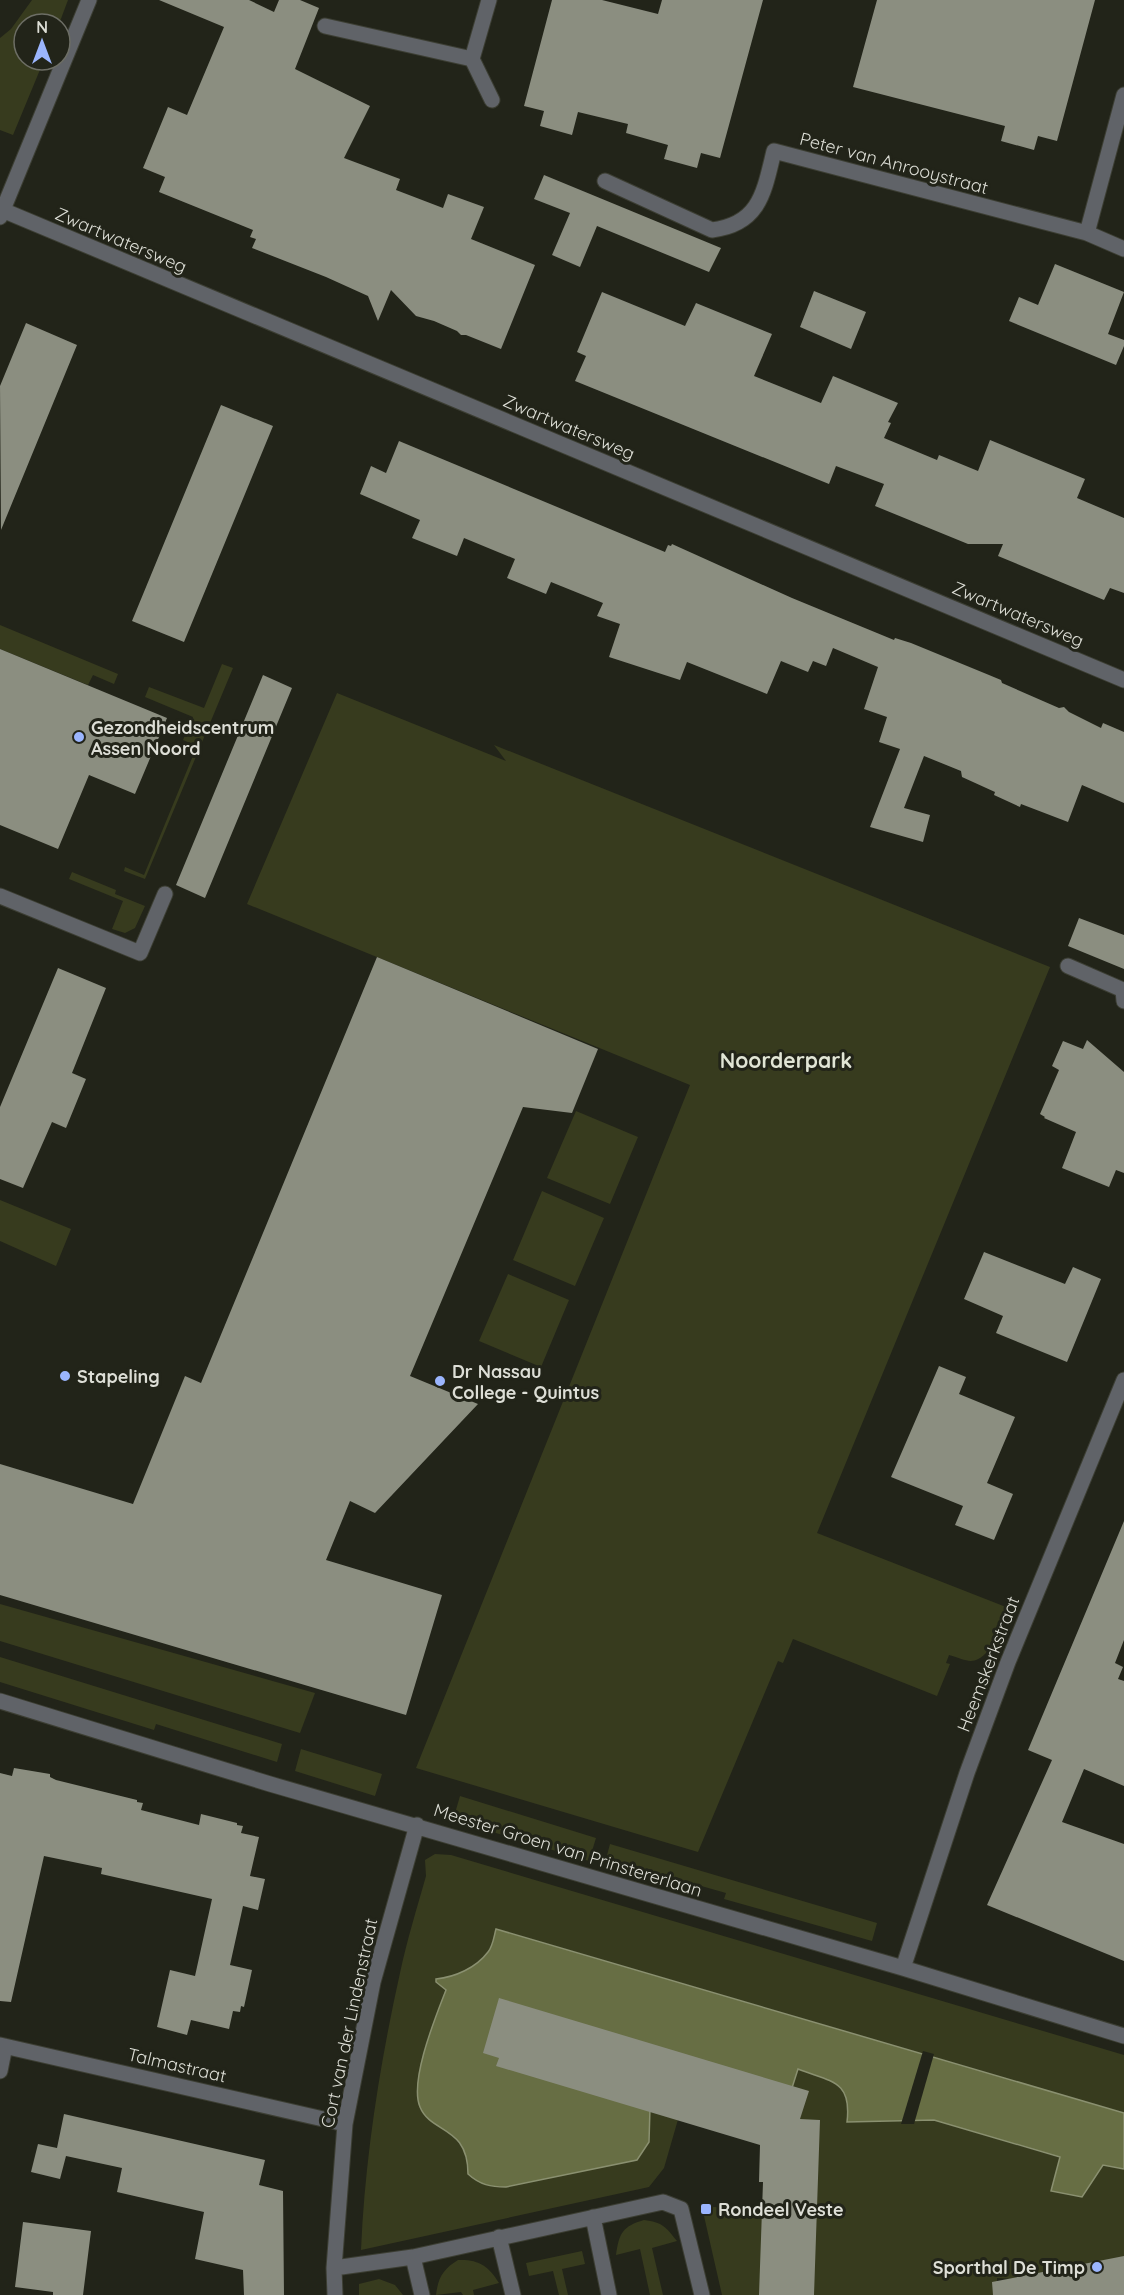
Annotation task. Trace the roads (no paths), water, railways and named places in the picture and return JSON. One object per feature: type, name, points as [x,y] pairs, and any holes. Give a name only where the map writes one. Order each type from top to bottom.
[{"type":"street","points":[[1,212],[89,0]]},
{"type":"street","points":[[489,0],[472,59],[492,100]]},
{"type":"street","points":[[325,26],[472,59]]},
{"type":"street","points":[[1087,233],[1124,95]]},
{"type":"street","name":"Peter van Anrooystraat","points":[[604,181],[712,230],[729,228],[747,217],[758,206],[764,193],[774,152],[1087,233],[1124,249]]},
{"type":"street","name":"Zwartwatersweg","points":[[1,212],[1124,680]]},
{"type":"street","points":[[0,896],[140,953],[165,894]]},
{"type":"street","points":[[1068,966],[1123,990],[1124,1001]]},
{"type":"street","name":"Heemskerkstraat","points":[[903,1968],[967,1773],[1008,1662],[1124,1380]]},
{"type":"street","name":"Meester Groen van Prinstererlaan","points":[[0,1701],[270,1784],[903,1968],[1124,2036]]},
{"type":"street","name":"Cort van der Lindenstraat","points":[[335,2295],[334,2268],[345,2124],[373,1982],[417,1825]]},
{"type":"street","points":[[0,2071],[3,2045]]},
{"type":"street","name":"Talmastraat","points":[[3,2045],[345,2124]]},
{"type":"street","points":[[334,2268],[413,2257],[663,2202],[681,2209],[702,2295]]},
{"type":"street","points":[[593,2217],[609,2295]]},
{"type":"street","points":[[499,2237],[513,2295]]},
{"type":"street","points":[[413,2257],[422,2295]]},
{"type":"place","name":"Gezondheidscentrum Assen Noord","points":[[79,737]]},
{"type":"place","name":"Stapeling","points":[[65,1376]]},
{"type":"place","name":"Dr Nassau College - Quintus","points":[[440,1381]]},
{"type":"place","name":"Rondeel Veste","points":[[706,2209]]},
{"type":"place","name":"Sporthal De Timp","points":[[1097,2267]]},
{"type":"district","name":"Noorderpark","points":[[786,1060]]}]
